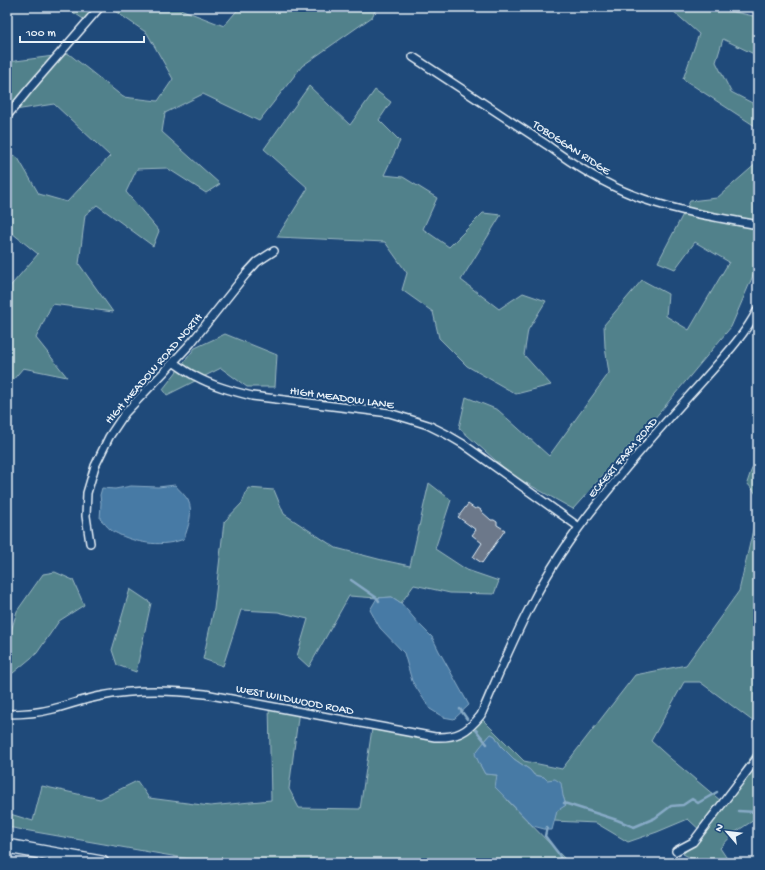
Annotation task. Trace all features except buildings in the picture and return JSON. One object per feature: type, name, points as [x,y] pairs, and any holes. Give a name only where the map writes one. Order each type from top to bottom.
[{"type":"highway","points":[[7,846],[102,863]]},
{"type":"street","points":[[7,116],[100,7]]},
{"type":"street","name":"TOBOGGAN RIDGE","points":[[414,57],[564,158],[613,186],[634,196],[678,209],[758,225]]},
{"type":"street","name":"HIGH MEADOW ROAD NORTH","points":[[90,543],[86,516],[87,495],[95,466],[109,437],[125,413],[173,362],[246,274],[258,262],[274,251]]},
{"type":"street","name":"ECKERT FARM ROAD","points":[[518,631],[548,574],[579,527],[642,448],[744,332],[758,309]]},
{"type":"street","name":"HIGH MEADOW LANE","points":[[173,362],[195,376],[233,392],[252,396],[380,412],[409,419],[428,426],[464,444],[579,527]]},
{"type":"street","name":"WEST WILDWOOD ROAD","points":[[7,714],[30,713],[101,696],[127,692],[153,690],[179,691],[205,694],[435,737],[446,737],[466,731],[481,715],[518,631]]},
{"type":"street","points":[[676,850],[693,842],[758,757]]},
{"type":"green space","points":[[65,7],[99,7],[88,22]]},
{"type":"green space","points":[[109,7],[175,7],[224,26],[240,7],[377,7],[372,17],[302,66],[259,121],[203,94],[165,113],[162,132],[220,184],[206,193],[167,168],[137,169],[126,192],[159,231],[153,246],[97,205],[85,215],[79,264],[113,312],[52,304],[36,338],[67,377],[23,368],[7,387],[7,290],[38,254],[7,229],[7,152],[18,158],[39,194],[67,202],[110,156],[54,104],[15,110],[7,107],[7,61],[69,54],[123,97],[158,101],[173,79],[147,33]]},
{"type":"green space","points":[[664,7],[712,7],[758,17],[758,56],[723,39],[716,62],[731,92],[758,106],[758,128],[683,79],[699,34],[673,11]]},
{"type":"green space","points":[[309,86],[350,125],[375,90],[391,102],[379,120],[400,141],[384,175],[403,177],[437,198],[423,229],[449,247],[483,213],[501,215],[461,280],[499,309],[523,293],[546,301],[528,330],[524,355],[551,385],[516,394],[467,366],[439,338],[433,312],[402,290],[407,273],[385,242],[277,237],[308,188],[264,149]]},
{"type":"green space","points":[[758,162],[758,264],[731,327],[660,412],[573,509],[512,475],[459,428],[466,397],[498,410],[549,456],[609,373],[605,347],[604,325],[642,280],[668,294],[666,316],[689,330],[729,262],[695,242],[675,269],[658,262],[690,201],[717,198]]},
{"type":"green space","points":[[225,334],[277,355],[275,387],[247,387],[221,368],[167,395],[163,389],[195,348]]},
{"type":"green space","points":[[758,457],[758,496],[747,483]]},
{"type":"green space","points":[[429,483],[451,500],[435,549],[467,570],[499,581],[494,594],[450,593],[414,585],[401,603],[392,597],[377,598],[349,596],[309,667],[297,656],[308,619],[278,612],[241,610],[223,666],[203,659],[214,609],[224,522],[242,503],[248,488],[274,490],[284,514],[336,548],[410,566]]},
{"type":"green space","points":[[758,508],[758,725],[700,682],[684,682],[651,741],[721,801],[758,747],[758,824],[754,820],[734,833],[720,848],[730,863],[701,863],[683,854],[704,834],[688,819],[628,842],[596,823],[554,821],[557,810],[566,805],[563,796],[544,777],[534,775],[530,770],[514,759],[501,746],[495,736],[491,734],[485,741],[479,763],[485,774],[497,775],[508,801],[569,863],[212,863],[7,827],[7,813],[33,821],[42,786],[100,799],[137,781],[149,798],[210,806],[271,800],[269,704],[299,710],[289,789],[299,808],[360,809],[373,722],[452,736],[479,716],[524,761],[562,769],[635,675],[686,665],[739,591]]},
{"type":"green space","points":[[55,572],[73,580],[84,605],[59,621],[37,653],[7,678],[7,645],[17,611],[43,574]]},
{"type":"green space","points":[[130,589],[151,603],[136,672],[117,665],[112,650]]},
{"type":"water","points":[[175,485],[187,498],[190,505],[190,520],[184,539],[160,544],[135,541],[113,531],[100,519],[100,495],[102,488],[115,489],[131,486],[158,487]]},
{"type":"water","points":[[392,597],[401,603],[432,637],[469,705],[454,719],[443,717],[430,709],[412,681],[404,653],[380,628],[370,610],[377,598]]},
{"type":"water","points":[[491,734],[495,736],[501,746],[514,759],[530,770],[534,775],[544,777],[547,780],[555,779],[561,783],[566,805],[557,811],[552,830],[533,826],[495,787],[497,775],[485,774],[475,754]]},
{"type":"waterway","points":[[351,580],[379,601]]},
{"type":"waterway","points":[[460,709],[467,719]]},
{"type":"waterway","points":[[476,730],[487,744]]},
{"type":"waterway","points":[[564,803],[634,827],[655,818],[671,806],[683,805],[692,799],[698,803],[717,792]]},
{"type":"waterway","points":[[738,811],[758,811]]},
{"type":"waterway","points":[[547,827],[545,836],[558,853],[563,863]]}]
